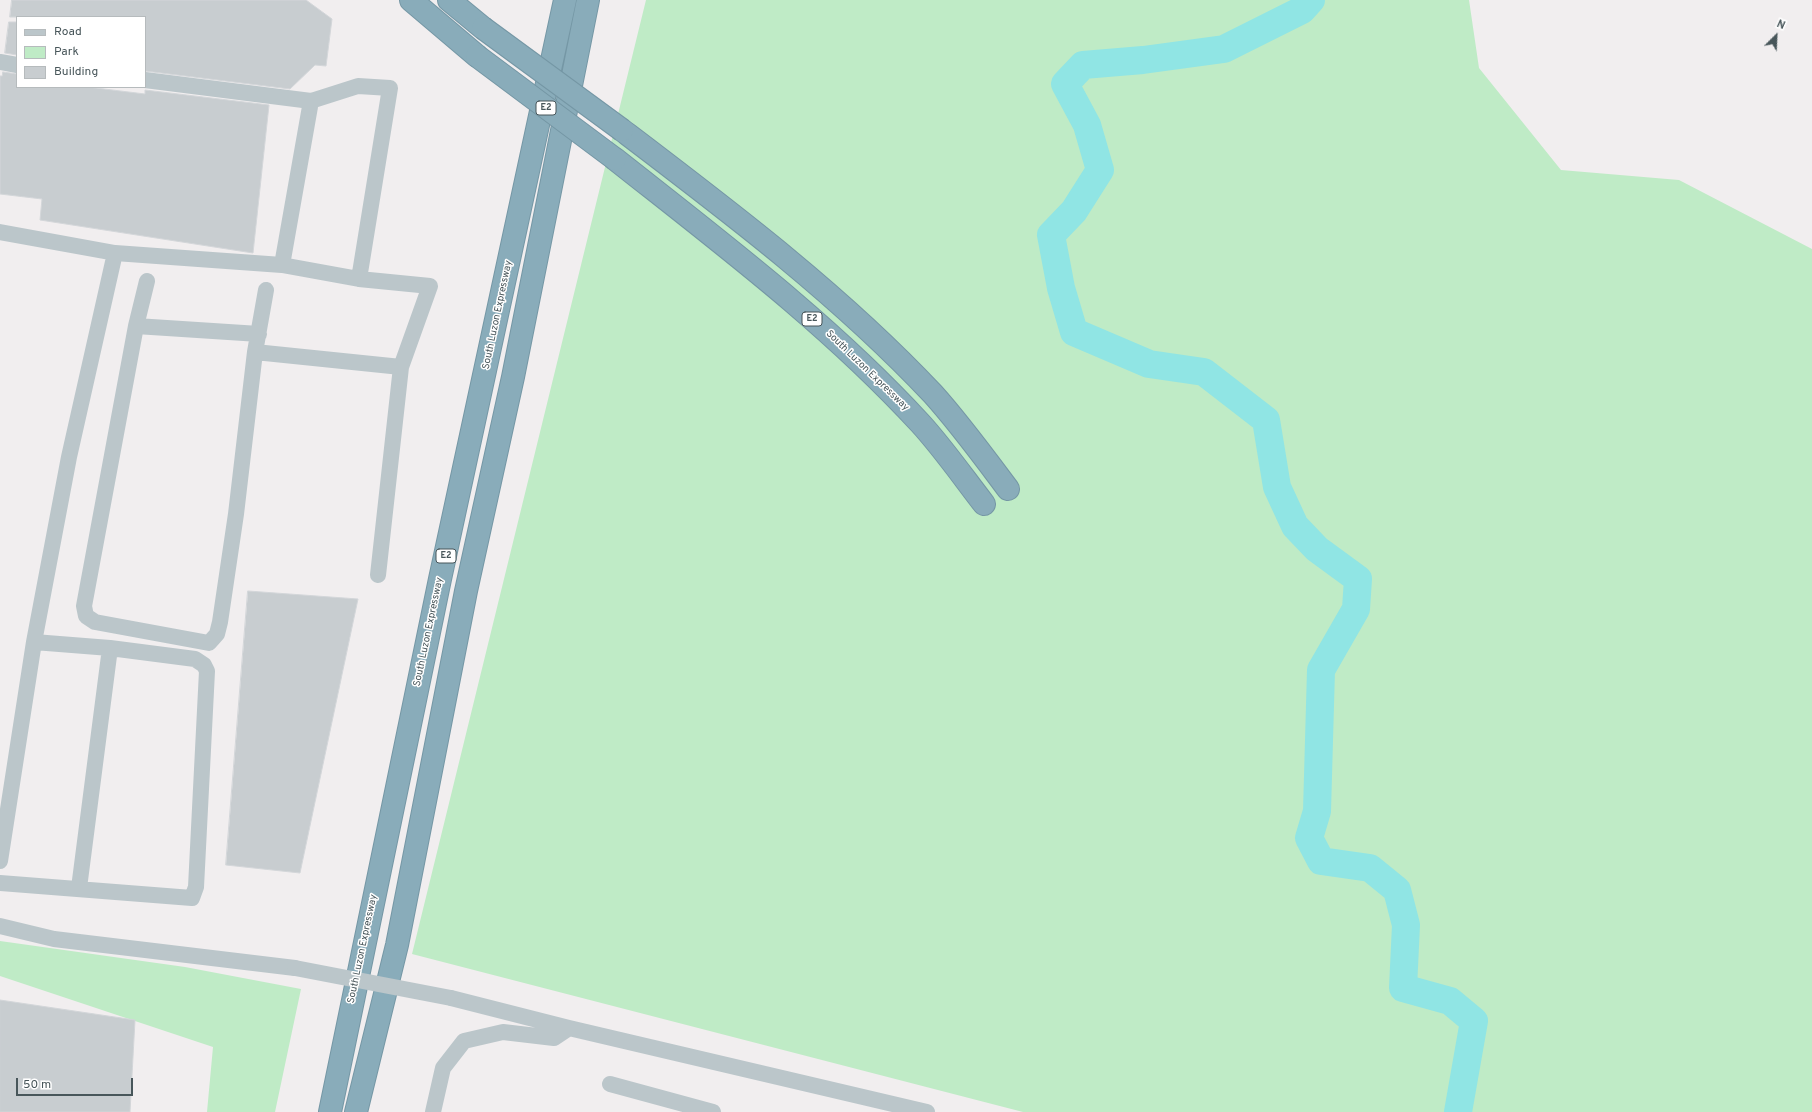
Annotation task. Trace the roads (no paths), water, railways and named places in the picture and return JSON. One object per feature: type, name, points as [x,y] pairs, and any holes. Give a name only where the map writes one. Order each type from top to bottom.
[{"type":"highway","name":"South Luzon Expressway","points":[[411,0],[477,56],[615,159],[798,307],[879,380],[921,424],[984,504]]},
{"type":"highway","points":[[449,0],[483,28],[622,130],[742,222],[880,340],[934,395],[1008,489]]},
{"type":"highway","name":"South Luzon Expressway","points":[[330,1112],[440,579],[565,0]]},
{"type":"highway","name":"E2","points":[[356,1112],[397,946],[466,591],[514,369],[588,0]]},
{"type":"street","points":[[0,62],[16,65]]},
{"type":"street","points":[[146,80],[311,101],[358,86],[390,88],[359,279]]},
{"type":"street","points":[[282,265],[311,101]]},
{"type":"street","points":[[0,232],[115,253],[282,265],[359,279],[430,286],[401,367],[378,575]]},
{"type":"street","points":[[0,861],[34,642],[70,457],[115,253]]},
{"type":"street","points":[[147,282],[136,326],[84,606],[86,616],[95,622],[209,643],[217,634],[220,622],[236,514],[255,352],[266,290]]},
{"type":"street","points":[[136,326],[259,334]]},
{"type":"street","points":[[255,352],[401,367]]},
{"type":"street","points":[[0,883],[192,898],[196,887],[207,671],[204,664],[195,659],[110,648],[34,642]]},
{"type":"street","points":[[79,888],[110,648]]},
{"type":"street","points":[[0,926],[54,940],[295,968],[451,998],[569,1028],[927,1112]]},
{"type":"street","points":[[433,1112],[444,1068],[464,1041],[503,1032],[554,1038],[569,1028]]},
{"type":"street","points":[[610,1084],[713,1112]]},
{"type":"waterway","points":[[1311,0],[1302,10],[1224,49],[1143,60],[1083,65],[1065,84],[1087,125],[1100,170],[1074,211],[1051,235],[1061,288],[1074,332],[1149,364],[1204,372],[1266,420],[1277,487],[1295,526],[1317,549],[1358,579],[1356,609],[1321,670],[1317,811],[1309,838],[1321,861],[1370,868],[1397,890],[1406,925],[1403,988],[1450,1001],[1474,1021],[1458,1112]]}]
